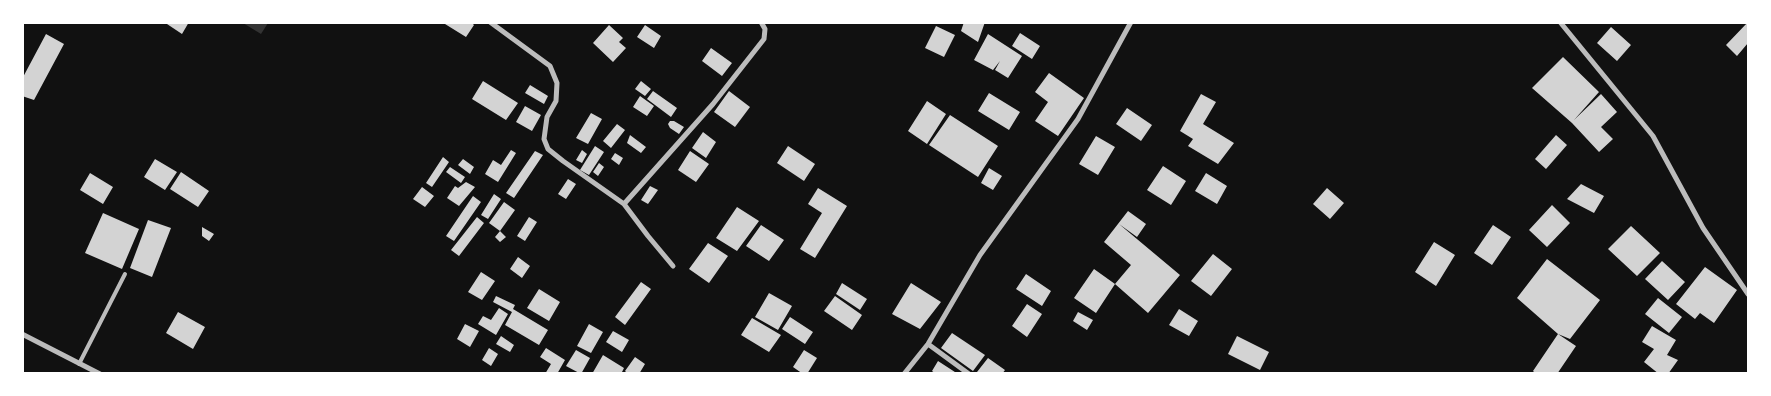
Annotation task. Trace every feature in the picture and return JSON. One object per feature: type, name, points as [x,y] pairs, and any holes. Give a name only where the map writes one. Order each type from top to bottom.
[{"type":"street","points":[[490,22],[550,66],[557,83],[556,101],[547,117],[544,139],[548,149],[562,161],[624,204],[673,266]]},
{"type":"street","points":[[624,204],[713,104],[764,39],[765,29],[761,22]]},
{"type":"street","points":[[904,374],[928,344],[980,255],[1078,119],[1131,22]]},
{"type":"street","points":[[1560,22],[1653,136],[1703,228],[1748,294]]},
{"type":"street","points":[[22,334],[100,374]]},
{"type":"street","points":[[928,344],[969,374]]},
{"type":"lane","points":[[80,364],[125,274]]},
{"type":"shaded area","points":[[243,23],[268,23],[261,34]]},
{"type":"building","points":[[164,22],[189,22],[182,34]]},
{"type":"building","points":[[446,22],[471,22],[474,25],[466,37],[445,24]]},
{"type":"building","points":[[964,22],[985,22],[978,42],[961,31]]},
{"type":"building","points":[[1748,22],[1748,43],[1737,56],[1726,45]]},
{"type":"building","points":[[609,25],[623,38],[619,42],[626,48],[613,62],[593,43]]},
{"type":"building","points":[[645,25],[661,36],[654,48],[637,37]]},
{"type":"building","points":[[936,26],[955,35],[944,57],[925,48]]},
{"type":"building","points":[[1611,27],[1631,45],[1617,61],[1597,43]]},
{"type":"building","points":[[1020,33],[1040,46],[1032,59],[1012,46]]},
{"type":"building","points":[[46,34],[64,44],[34,100],[22,96],[22,79]]},
{"type":"building","points":[[988,34],[1022,56],[1008,78],[995,70],[1000,61],[993,70],[974,60]]},
{"type":"building","points":[[711,48],[732,63],[722,76],[702,61]]},
{"type":"building","points":[[1563,57],[1599,92],[1574,120],[1601,94],[1617,112],[1601,127],[1613,139],[1599,152],[1572,123],[1532,88]]},
{"type":"building","points":[[1049,73],[1084,98],[1058,136],[1035,121],[1048,102],[1035,92]]},
{"type":"building","points":[[483,81],[518,103],[506,120],[472,99]]},
{"type":"building","points":[[641,81],[651,89],[645,96],[635,89]]},
{"type":"building","points":[[530,85],[548,96],[544,104],[525,93]]},
{"type":"building","points":[[653,91],[677,108],[671,117],[647,99]]},
{"type":"building","points":[[729,91],[750,107],[735,127],[714,112]]},
{"type":"building","points":[[989,93],[1020,112],[1009,130],[978,111]]},
{"type":"building","points":[[1201,94],[1216,102],[1203,124],[1234,143],[1218,164],[1188,146],[1193,139],[1180,131]]},
{"type":"building","points":[[640,96],[654,106],[647,116],[633,107]]},
{"type":"building","points":[[927,101],[946,114],[927,144],[908,131]]},
{"type":"building","points":[[525,106],[541,115],[532,131],[516,122]]},
{"type":"building","points":[[1127,108],[1152,125],[1141,141],[1116,124]]},
{"type":"building","points":[[591,113],[602,119],[588,144],[576,138]]},
{"type":"building","points":[[950,115],[998,146],[978,177],[929,145]]},
{"type":"building","points":[[670,121],[674,121],[684,127],[679,134],[670,128],[668,124]]},
{"type":"building","points":[[617,124],[625,130],[611,148],[603,141]]},
{"type":"building","points":[[703,132],[716,142],[706,158],[692,148]]},
{"type":"building","points":[[630,135],[646,147],[641,153],[627,143]]},
{"type":"building","points":[[1556,135],[1567,145],[1546,169],[1535,159]]},
{"type":"building","points":[[1096,136],[1115,147],[1098,175],[1079,164]]},
{"type":"building","points":[[595,146],[604,152],[589,175],[580,170]]},
{"type":"building","points":[[788,146],[815,164],[804,181],[777,163]]},
{"type":"building","points":[[511,150],[516,153],[498,182],[485,174],[493,160],[501,165]]},
{"type":"building","points":[[582,150],[587,154],[582,163],[576,160]]},
{"type":"building","points":[[535,151],[543,155],[514,198],[506,193]]},
{"type":"building","points":[[690,151],[709,164],[696,182],[678,170]]},
{"type":"building","points":[[615,153],[623,158],[619,165],[611,159]]},
{"type":"building","points":[[443,157],[449,162],[432,187],[426,183]]},
{"type":"building","points":[[155,159],[177,172],[165,190],[144,177]]},
{"type":"building","points":[[463,159],[474,167],[470,174],[458,165]]},
{"type":"building","points":[[599,163],[604,167],[598,176],[593,172]]},
{"type":"building","points":[[1163,166],[1186,181],[1171,205],[1147,190]]},
{"type":"building","points":[[450,167],[465,177],[461,183],[446,172]]},
{"type":"building","points":[[989,168],[1002,176],[993,190],[981,183]]},
{"type":"building","points":[[181,172],[209,191],[198,207],[170,189]]},
{"type":"building","points":[[90,173],[113,187],[103,204],[80,190]]},
{"type":"building","points":[[1206,173],[1227,186],[1217,204],[1195,191]]},
{"type":"building","points":[[568,179],[576,184],[566,199],[558,194]]},
{"type":"building","points":[[466,182],[475,187],[459,206],[447,198],[455,186],[458,188]]},
{"type":"building","points":[[1581,184],[1604,196],[1594,213],[1567,199]]},
{"type":"building","points":[[650,186],[658,190],[648,204],[641,200]]},
{"type":"building","points":[[422,187],[434,196],[425,207],[413,199]]},
{"type":"building","points":[[818,188],[847,206],[815,258],[800,249],[822,213],[808,204]]},
{"type":"building","points":[[1327,188],[1344,203],[1330,219],[1313,204]]},
{"type":"building","points":[[494,194],[501,199],[488,219],[481,215]]},
{"type":"building","points":[[473,196],[481,202],[454,241],[446,236]]},
{"type":"building","points":[[504,202],[515,210],[500,231],[489,223]]},
{"type":"building","points":[[1552,205],[1570,223],[1547,247],[1529,230]]},
{"type":"building","points":[[737,207],[759,221],[737,251],[716,238]]},
{"type":"building","points":[[1128,211],[1146,224],[1137,237],[1119,224],[1180,275],[1148,313],[1115,284],[1131,265],[1104,242]]},
{"type":"building","points":[[103,213],[139,229],[122,269],[85,253]]},
{"type":"building","points":[[477,217],[484,223],[459,256],[451,250]]},
{"type":"building","points":[[529,217],[537,222],[525,241],[517,236]]},
{"type":"building","points":[[148,220],[171,228],[152,277],[130,268]]},
{"type":"building","points":[[761,225],[784,240],[769,261],[746,246]]},
{"type":"building","points":[[1493,225],[1511,237],[1492,265],[1474,253]]},
{"type":"building","points":[[1631,226],[1660,253],[1637,276],[1608,249]]},
{"type":"building","points":[[202,227],[214,234],[209,241],[202,236]]},
{"type":"building","points":[[500,231],[506,237],[500,242],[495,237]]},
{"type":"building","points":[[1434,242],[1455,255],[1436,286],[1415,272]]},
{"type":"building","points":[[708,243],[728,256],[709,283],[689,269]]},
{"type":"building","points":[[1213,254],[1232,269],[1211,296],[1191,281]]},
{"type":"building","points":[[518,257],[530,266],[522,278],[510,269]]},
{"type":"building","points":[[1547,259],[1600,300],[1570,339],[1558,334],[1517,298]]},
{"type":"building","points":[[1662,261],[1685,282],[1668,300],[1645,279]]},
{"type":"building","points":[[1705,267],[1737,290],[1714,323],[1700,313],[1695,319],[1676,304]]},
{"type":"building","points":[[1094,269],[1115,284],[1096,313],[1074,298]]},
{"type":"building","points":[[481,272],[495,281],[482,300],[468,292]]},
{"type":"building","points":[[1026,274],[1051,291],[1042,306],[1016,289]]},
{"type":"building","points":[[641,282],[651,289],[625,325],[615,317]]},
{"type":"building","points":[[842,283],[867,299],[860,310],[836,294]]},
{"type":"building","points":[[911,283],[941,302],[920,329],[892,314]]},
{"type":"building","points":[[539,289],[560,302],[549,321],[527,308]]},
{"type":"building","points":[[769,293],[792,306],[778,330],[755,317]]},
{"type":"building","points":[[496,296],[515,305],[513,309],[548,330],[539,345],[505,325],[512,312],[493,302]]},
{"type":"building","points":[[835,296],[862,315],[852,330],[824,311]]},
{"type":"building","points":[[1658,298],[1682,317],[1669,333],[1645,314]]},
{"type":"building","points":[[1027,304],[1042,314],[1027,337],[1012,326]]},
{"type":"building","points":[[499,308],[508,314],[496,335],[478,324],[483,316],[491,320]]},
{"type":"building","points":[[1179,309],[1198,321],[1189,336],[1169,325]]},
{"type":"building","points":[[178,312],[205,327],[193,349],[166,333]]},
{"type":"building","points":[[1078,312],[1093,320],[1087,330],[1073,321]]},
{"type":"building","points":[[790,317],[813,332],[805,344],[782,329]]},
{"type":"building","points":[[752,318],[781,335],[769,352],[741,335]]},
{"type":"building","points":[[465,324],[479,331],[470,347],[457,339]]},
{"type":"building","points":[[589,324],[603,332],[591,353],[577,346]]},
{"type":"building","points":[[1652,326],[1676,340],[1667,355],[1678,360],[1668,374],[1659,374],[1644,362],[1654,349],[1642,342]]},
{"type":"building","points":[[613,331],[629,340],[622,352],[606,342]]},
{"type":"building","points":[[952,333],[985,355],[973,371],[941,348]]},
{"type":"building","points":[[1558,334],[1576,346],[1557,374],[1536,374],[1533,371]]},
{"type":"building","points":[[501,336],[514,345],[510,352],[496,344]]},
{"type":"building","points":[[1237,336],[1269,352],[1260,370],[1228,354]]},
{"type":"building","points":[[489,348],[498,354],[491,366],[482,360]]},
{"type":"building","points":[[546,348],[565,360],[557,374],[545,374],[551,364],[540,357]]},
{"type":"building","points":[[576,350],[590,358],[581,374],[566,366]]},
{"type":"building","points":[[804,350],[817,358],[807,374],[803,374],[793,367]]},
{"type":"building","points":[[603,355],[624,368],[621,374],[592,374]]},
{"type":"building","points":[[635,357],[645,364],[639,374],[628,374],[625,371]]},
{"type":"building","points":[[988,358],[1005,370],[1002,374],[978,374],[977,372]]},
{"type":"building","points":[[938,361],[958,374],[936,374],[932,371]]}]
